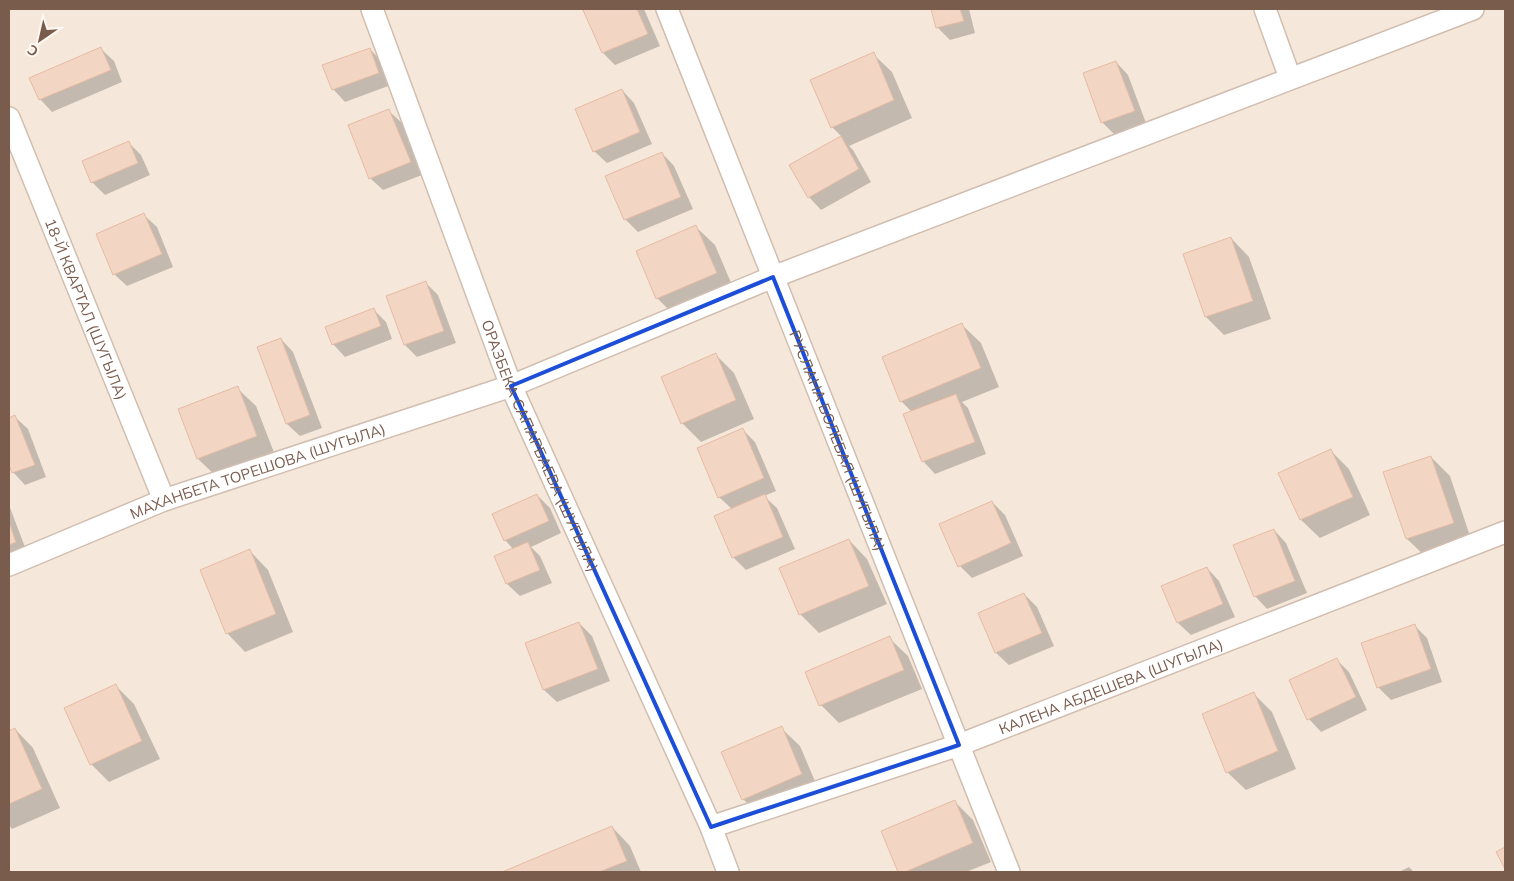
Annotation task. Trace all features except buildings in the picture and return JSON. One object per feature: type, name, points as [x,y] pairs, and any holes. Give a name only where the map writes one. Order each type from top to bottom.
[{"type":"street","name":"ОРАЗБЕКА САПАРБАЕВА (ШУГЫЛА)","points":[[372,9],[511,386],[711,827],[728,872]]},
{"type":"street","name":"РУСЛАНА БОЛЕБАЯ (ШУГЫЛА)","points":[[667,9],[1009,872]]},
{"type":"street","points":[[1265,9],[1290,78]]},
{"type":"street","name":"МАХАНБЕТА ТОРЕШОВА (ШУГЫЛА)","points":[[9,565],[164,500],[511,386],[773,277],[1473,9]]},
{"type":"street","name":"18-Й КВАРТАЛ (ШУГЫЛА)","points":[[9,118],[164,500]]},
{"type":"street","name":"КАЛЕНА АБДЕШЕВА (ШУГЫЛА)","points":[[711,827],[959,746],[1505,532]]},
{"type":"highlighted area","points":[[773,277],[959,745],[711,827],[511,386]]},
{"type":"shaded area","points":[[9,9],[1505,9],[1505,872],[9,872]]}]
